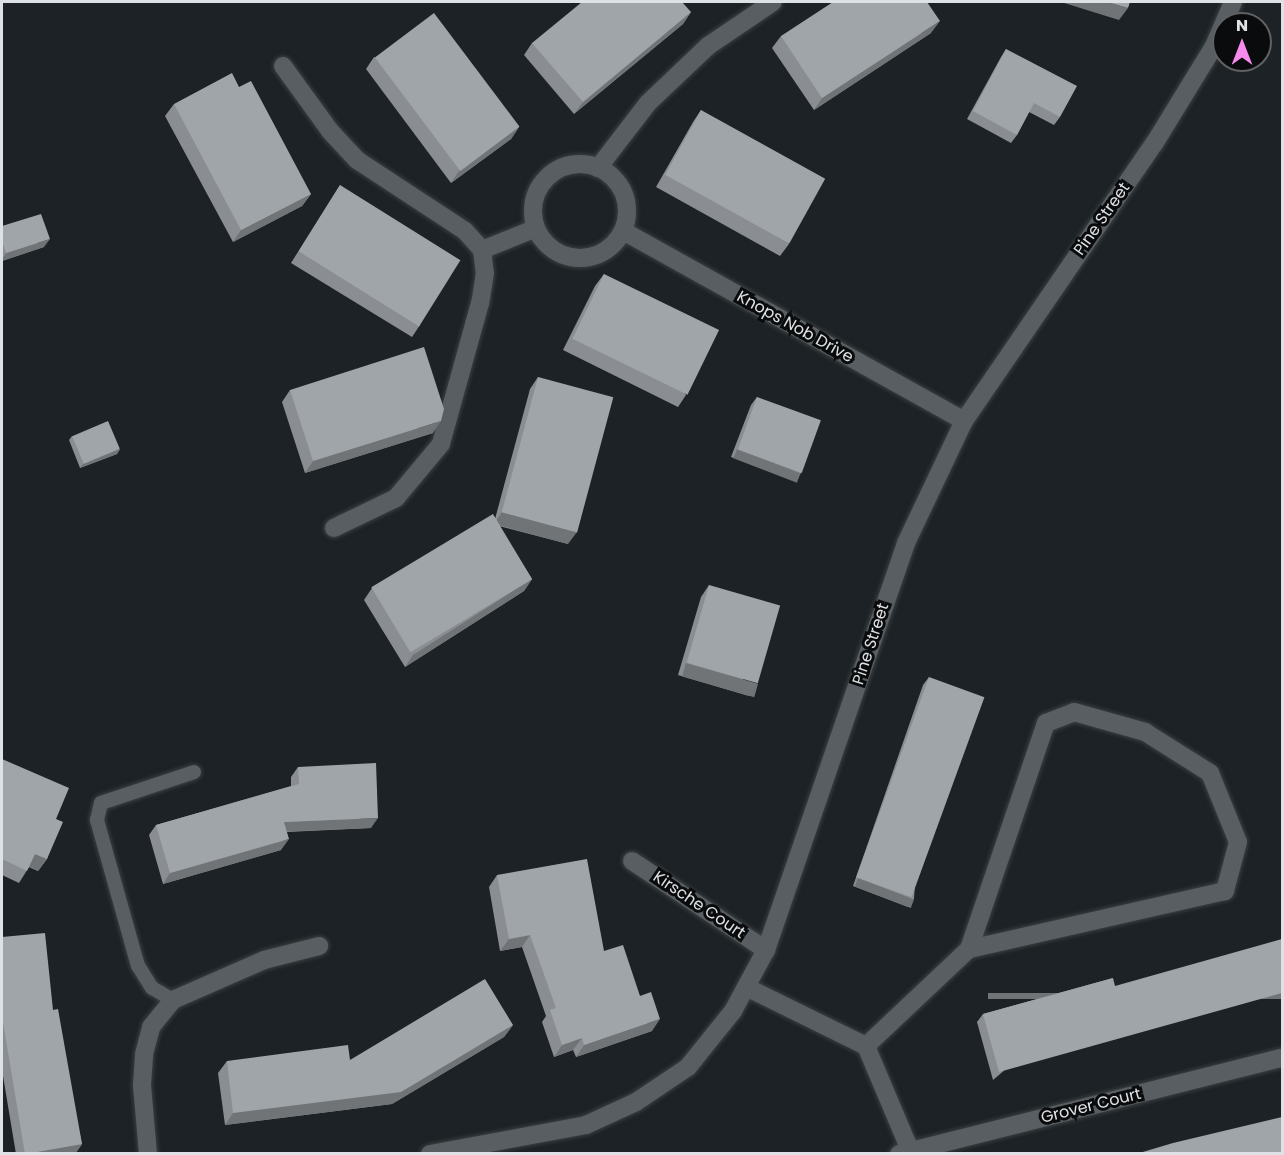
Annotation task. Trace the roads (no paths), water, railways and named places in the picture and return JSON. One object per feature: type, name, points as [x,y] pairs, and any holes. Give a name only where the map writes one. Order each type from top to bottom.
[{"type":"street","points":[[598,168],[665,87],[708,46],[773,2]]},
{"type":"street","name":"Pine Street","points":[[430,1154],[586,1125],[636,1102],[688,1067],[733,1011],[766,950],[906,543],[964,421],[1154,144],[1214,46],[1233,2]]},
{"type":"street","points":[[283,66],[357,160],[465,231],[482,250],[485,273],[480,303],[441,444],[396,498],[334,528]]},
{"type":"street","points":[[582,165],[598,168],[621,185],[629,217],[625,232],[618,243],[606,249],[573,256],[545,243],[534,229],[533,198],[550,173],[582,165]]},
{"type":"street","points":[[482,250],[534,229]]},
{"type":"street","name":"Knops Nob Drive","points":[[625,232],[964,421]]},
{"type":"street","points":[[866,1046],[969,949],[1046,723],[1074,712],[1145,732],[1210,773],[1238,842],[1225,891],[969,949]]},
{"type":"street","name":"Kirsche Court","points":[[632,861],[766,950]]},
{"type":"street","points":[[148,1154],[142,1085],[144,1054],[151,1027],[173,1000],[264,960],[319,946]]},
{"type":"street","points":[[746,987],[866,1046],[905,1152]]},
{"type":"street","name":"Grover Court","points":[[905,1152],[1282,1058]]},
{"type":"lane","points":[[173,1000],[152,988],[138,966],[98,820],[101,803],[194,772]]}]
